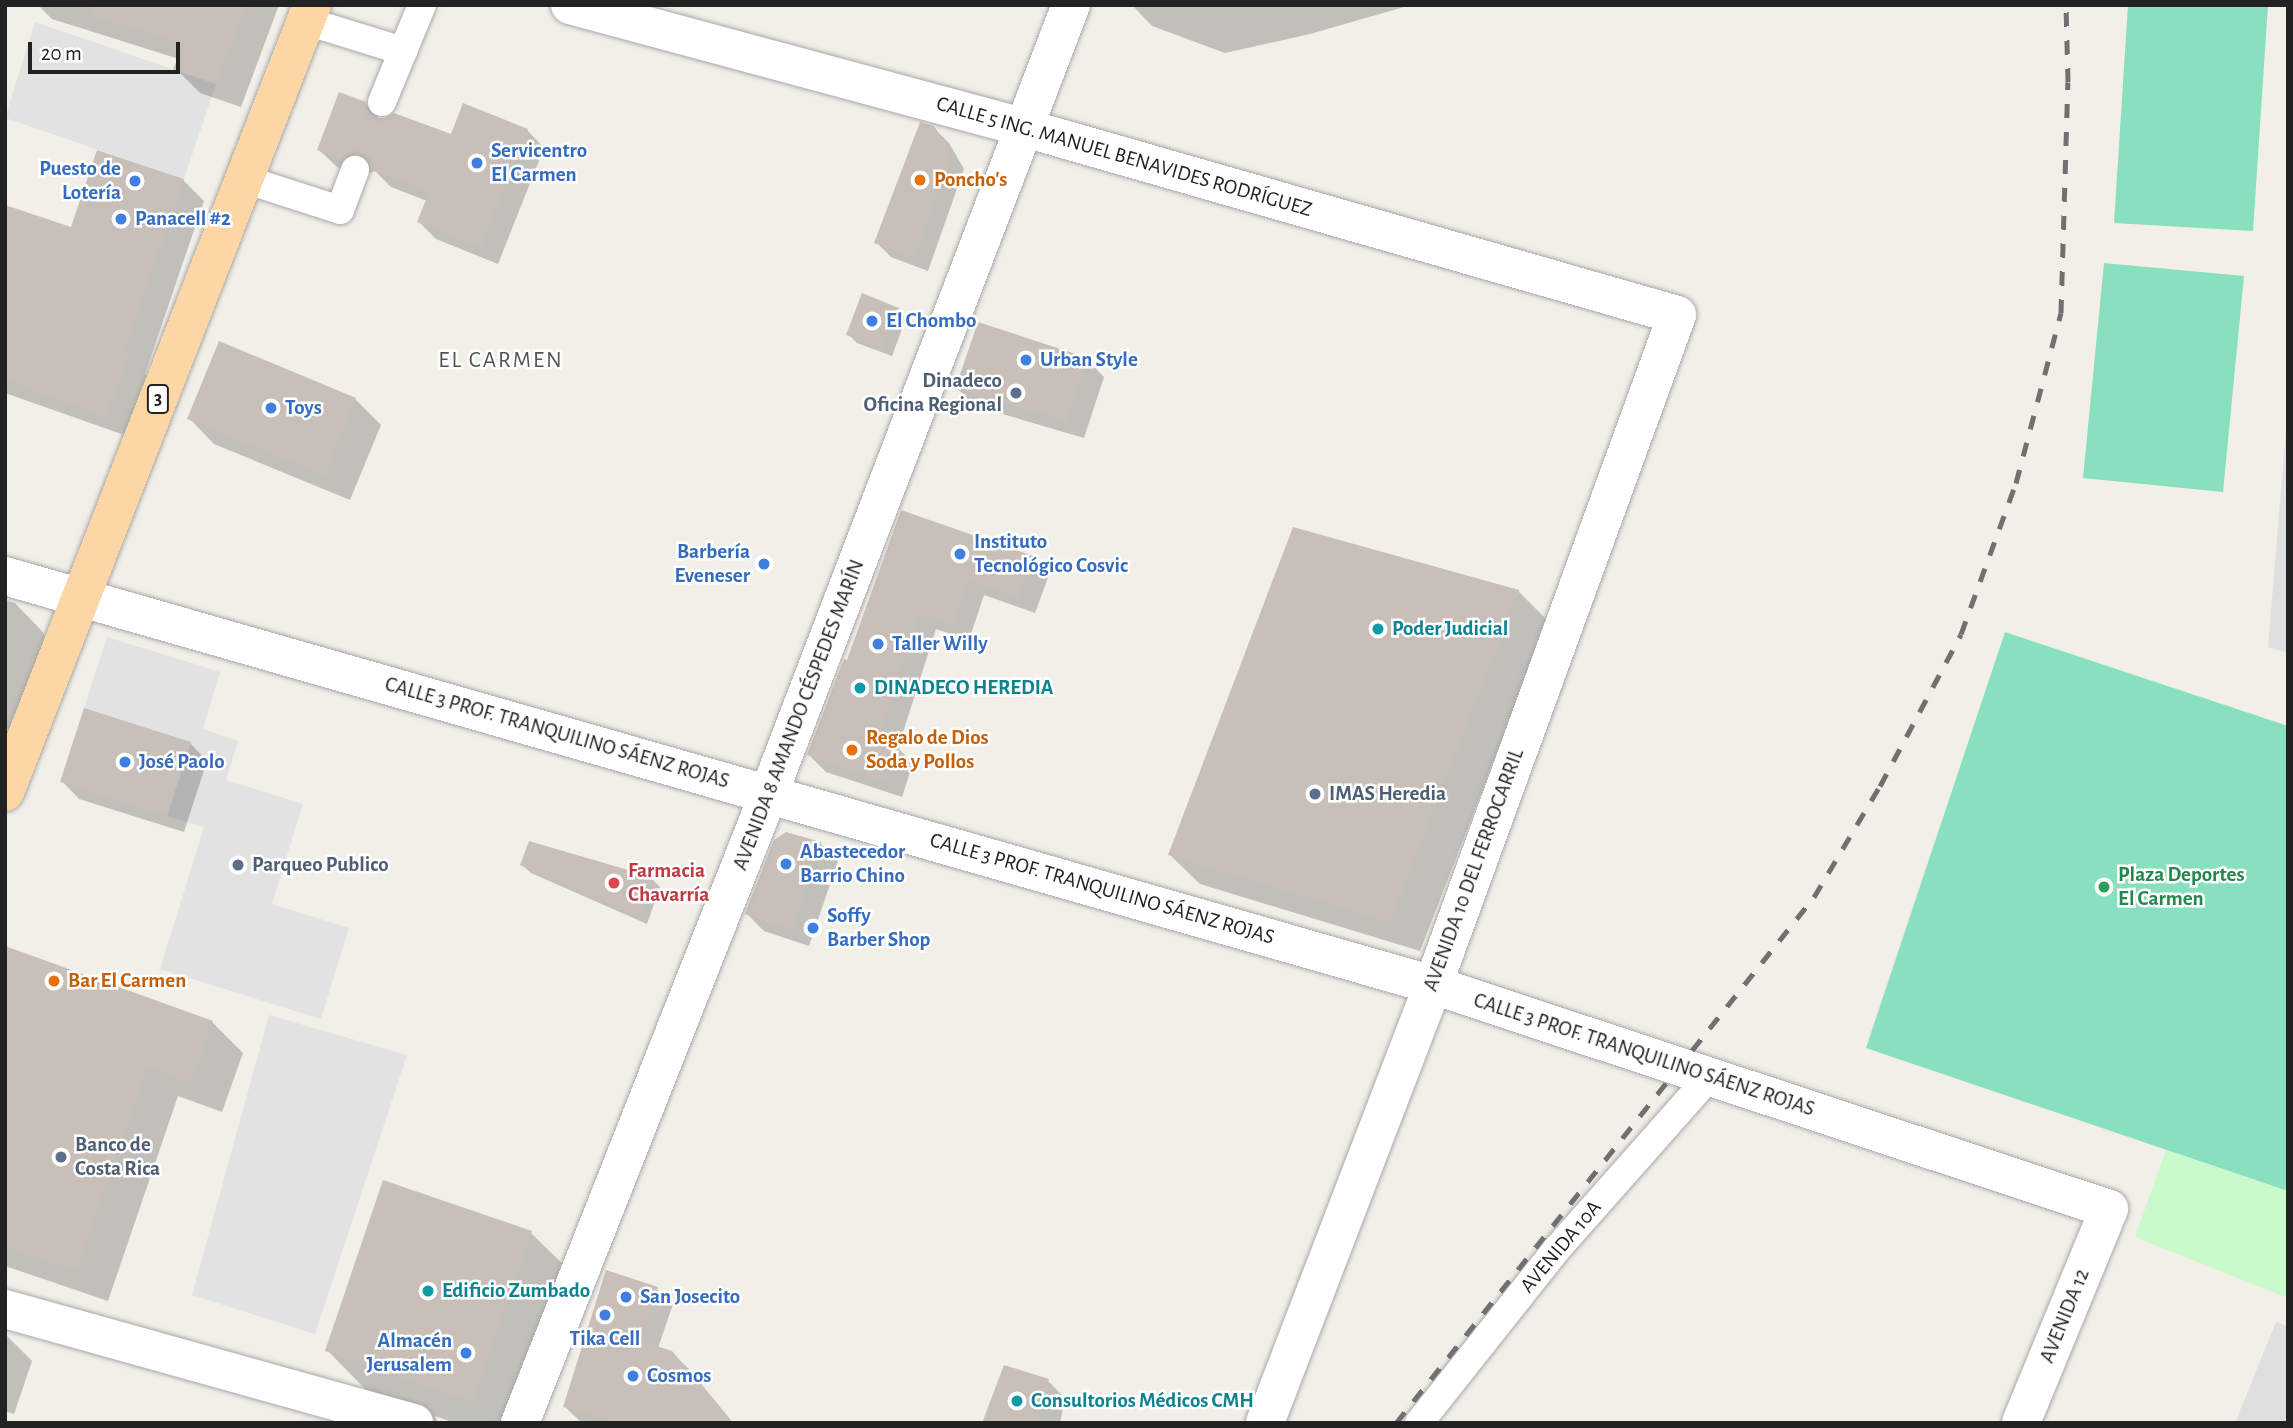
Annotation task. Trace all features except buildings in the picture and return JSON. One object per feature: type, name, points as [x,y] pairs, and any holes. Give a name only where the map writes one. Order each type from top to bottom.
[{"type":"main road","name":"3","points":[[5,792],[309,13]]},
{"type":"street","name":"CALLE 5 ING. MANUEL BENAVIDES RODRÍGUEZ","points":[[570,5],[1025,128],[1676,316]]},
{"type":"street","name":"AVENIDA 8 AMANDO CÉSPEDES MARÍN","points":[[520,1423],[769,793],[1071,5]]},
{"type":"street","name":"AVENIDA 10 DEL FERROCARRIL","points":[[1265,1423],[1433,985],[1676,316]]},
{"type":"street","name":"CALLE 3 PROF. TRANQUILINO SÁENZ ROJAS","points":[[5,576],[1433,985],[2109,1209]]},
{"type":"street","name":"AVENIDA 12","points":[[2021,1423],[2109,1209]]},
{"type":"street","points":[[5,1309],[414,1423]]},
{"type":"lane","points":[[382,103],[422,5]]},
{"type":"lane","points":[[309,13],[403,51]]},
{"type":"lane","points":[[244,179],[340,210],[355,170]]},
{"type":"lane","name":"AVENIDA 10A","points":[[1419,1423],[1557,1249],[1709,1077]]},
{"type":"shaded area","points":[[35,22],[216,84],[184,179],[5,118]]},
{"type":"shaded area","points":[[2288,405],[2288,653],[2268,647]]},
{"type":"shaded area","name":"Parqueo Publico","points":[[107,637],[220,672],[203,729],[238,741],[226,780],[303,804],[272,904],[349,928],[321,1019],[160,969],[204,827],[167,816],[190,742],[84,708]]},
{"type":"shaded area","points":[[269,1015],[407,1055],[315,1334],[192,1295]]},
{"type":"shaded area","points":[[2276,1322],[2288,1326],[2288,1423],[2235,1423]]},
{"type":"green space","points":[[2128,5],[2268,5],[2253,231],[2114,223]]},
{"type":"green space","points":[[2104,263],[2244,276],[2223,492],[2083,478]]},
{"type":"green space","name":"Plaza Deportes El Carmen","points":[[2005,632],[2288,726],[2288,1191],[1866,1048]]},
{"type":"green space","points":[[2166,1150],[2288,1191],[2288,1298],[2135,1237]]},
{"type":"railway","points":[[1396,1423],[1814,897],[1880,786],[1961,634],[2016,483],[2061,313],[2068,82],[2066,5]]},
{"type":"place","name":"Servicentro El Carmen","points":[[477,163]]},
{"type":"place","name":"Poncho's","points":[[920,180]]},
{"type":"place","name":"Puesto de Lotería","points":[[135,181]]},
{"type":"place","name":"Panacell #2","points":[[121,219]]},
{"type":"place","name":"El Chombo","points":[[872,321]]},
{"type":"place","name":"Urban Style","points":[[1026,360]]},
{"type":"place","name":"Dinadeco Oficina Regional","points":[[1016,393]]},
{"type":"place","name":"Toys","points":[[271,408]]},
{"type":"place","name":"Instituto Tecnológico Cosvic","points":[[960,554]]},
{"type":"place","name":"Barbería Eveneser","points":[[764,564]]},
{"type":"place","name":"Poder Judicial","points":[[1378,629]]},
{"type":"place","name":"Taller Willy","points":[[878,644]]},
{"type":"place","name":"DINADECO HEREDIA","points":[[860,688]]},
{"type":"place","name":"Regalo de Dios Soda y Pollos","points":[[852,750]]},
{"type":"place","name":"José Paolo","points":[[125,762]]},
{"type":"place","name":"IMAS Heredia","points":[[1315,794]]},
{"type":"place","name":"Abastecedor Barrio Chino","points":[[786,864]]},
{"type":"place","name":"Parqueo Publico","points":[[238,865]]},
{"type":"place","name":"Farmacia Chavarría","points":[[614,883]]},
{"type":"place","name":"Plaza Deportes El Carmen","points":[[2104,887]]},
{"type":"place","name":"Soffy Barber Shop","points":[[813,928]]},
{"type":"place","name":"Bar El Carmen","points":[[54,981]]},
{"type":"place","name":"Banco de Costa Rica","points":[[61,1157]]},
{"type":"place","name":"Edificio Zumbado","points":[[428,1291]]},
{"type":"place","name":"San Josecito","points":[[626,1297]]},
{"type":"place","name":"Tika Cell","points":[[605,1315]]},
{"type":"place","name":"Almacén Jerusalem","points":[[466,1353]]},
{"type":"place","name":"Cosmos","points":[[633,1376]]},
{"type":"place","name":"Consultorios Médicos CMH","points":[[1017,1401]]},
{"type":"district","name":"EL CARMEN","points":[[501,361]]}]
